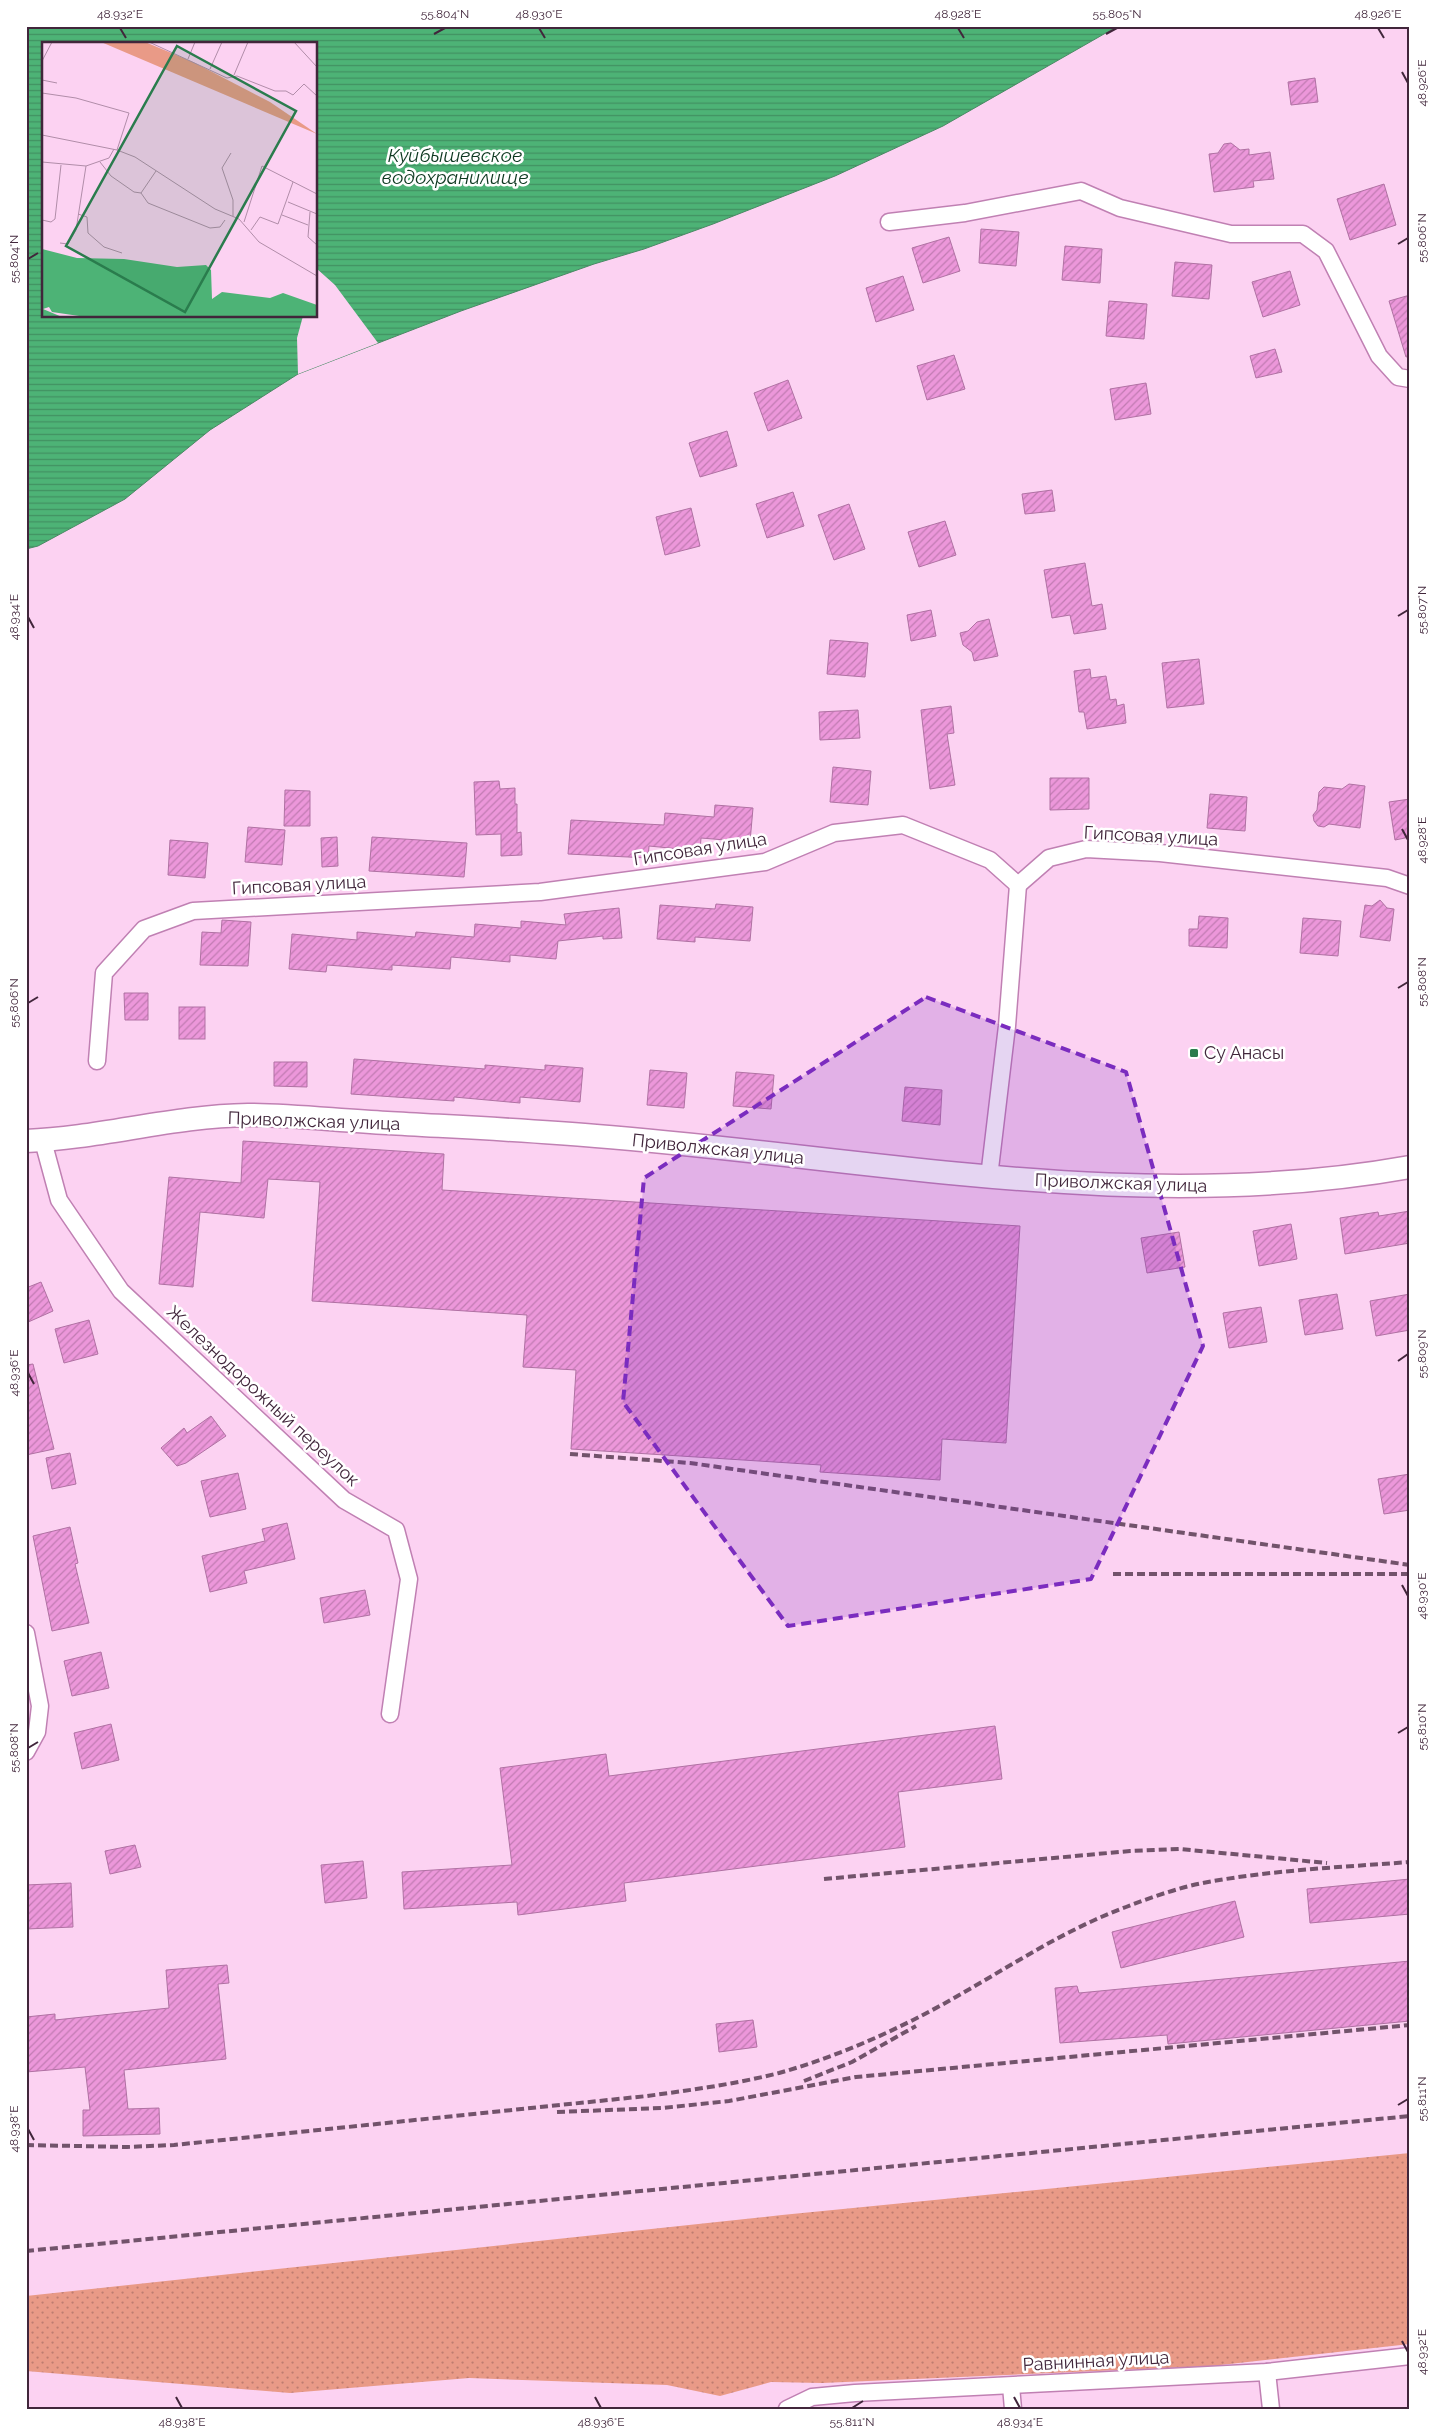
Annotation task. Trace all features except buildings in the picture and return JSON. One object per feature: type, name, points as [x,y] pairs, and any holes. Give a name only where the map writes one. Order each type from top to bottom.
[{"type":"main road","name":"Приволжская улица","points":[[35,1141],[189,1119],[248,1115],[598,1136],[1050,1182],[1178,1186],[1237,1185],[1356,1175],[1410,1167]]},
{"type":"street","points":[[889,222],[965,213],[1081,191],[1120,208],[1231,234],[1303,234],[1326,251],[1379,356],[1398,377],[1410,379]]},
{"type":"street","name":"Гипсовая улица","points":[[97,1061],[104,972],[144,929],[193,911],[540,892],[765,862],[834,833],[903,825],[990,860],[1018,884],[1049,858],[1086,849],[1160,853],[1387,878],[1410,886]]},
{"type":"street","points":[[989,1177],[1007,1026],[1018,884]]},
{"type":"street","name":"Железнодорожный переулок","points":[[35,1141],[59,1200],[121,1291],[344,1500],[396,1530],[409,1579],[390,1714]]},
{"type":"street","points":[[26,1633],[40,1706],[37,1732],[26,1752]]},
{"type":"street","name":"Равнинная улица","points":[[787,2409],[812,2397],[1267,2372],[1410,2356]]},
{"type":"street","points":[[1267,2372],[1271,2409]]},
{"type":"street","points":[[1011,2386],[1014,2409]]},
{"type":"highlighted area","points":[[926,997],[1126,1072],[1203,1346],[1091,1579],[788,1626],[623,1402],[644,1178]]},
{"type":"shaded area","points":[[1410,2153],[1410,2344],[1212,2366],[822,2383],[771,2382],[720,2396],[667,2385],[469,2378],[290,2393],[26,2371],[26,2296],[782,2215]]},
{"type":"water","name":"Куйбышевское водохранилище","points":[[26,26],[1118,26],[943,126],[835,176],[713,224],[461,311],[298,374],[210,430],[125,499],[38,546],[26,549]]},
{"type":"pier","points":[[318,270],[335,285],[378,343],[298,374],[297,338],[302,318],[318,318]]},
{"type":"railway","points":[[570,1454],[690,1463],[1410,1565]]},
{"type":"railway","points":[[1113,1574],[1410,1574]]},
{"type":"railway","points":[[824,1879],[1130,1851],[1180,1849],[1327,1863]]},
{"type":"railway","points":[[26,2145],[127,2147],[174,2145],[647,2096],[746,2080],[779,2073],[813,2062],[879,2036],[938,2007],[1044,1946],[1098,1918],[1166,1893],[1208,1882],[1258,1875],[1309,1869],[1410,1862]]},
{"type":"railway","points":[[557,2112],[662,2108],[729,2101],[856,2077],[1410,2025]]},
{"type":"railway","points":[[804,2081],[852,2062],[916,2026]]},
{"type":"railway","points":[[26,2251],[1410,2116]]},
{"type":"place","name":"Су Анасы","points":[[1194,1053]]}]
